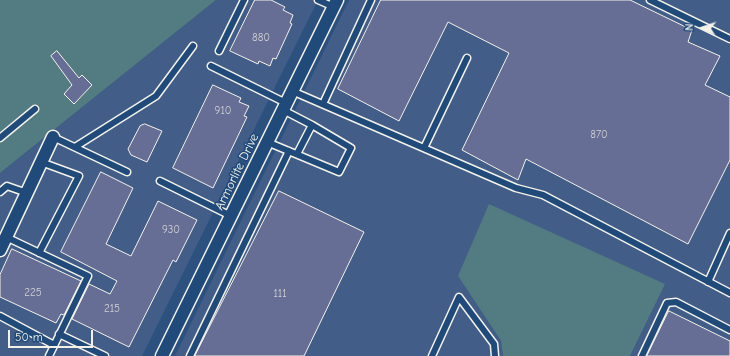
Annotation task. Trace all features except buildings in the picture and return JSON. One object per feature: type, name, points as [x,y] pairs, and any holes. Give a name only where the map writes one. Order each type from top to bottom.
[{"type":"street","name":"Armorlite Drive","points":[[162,356],[335,3]]},
{"type":"street","points":[[0,249],[53,137]]},
{"type":"lane","points":[[220,51],[244,0]]},
{"type":"lane","points":[[318,0],[335,3]]},
{"type":"lane","points":[[323,104],[371,0]]},
{"type":"lane","points":[[650,0],[730,39]]},
{"type":"lane","points":[[76,147],[156,96],[194,46]]},
{"type":"lane","points":[[424,148],[467,58]]},
{"type":"lane","points":[[212,66],[285,106],[312,125],[351,148],[339,172],[267,142]]},
{"type":"lane","points":[[292,91],[516,188],[543,195],[730,294]]},
{"type":"lane","points":[[0,138],[34,109]]},
{"type":"lane","points":[[297,154],[312,125]]},
{"type":"lane","points":[[53,137],[128,172]]},
{"type":"lane","points":[[190,356],[289,151]]},
{"type":"lane","points":[[39,253],[79,176],[41,162]]},
{"type":"lane","points":[[160,181],[231,216]]},
{"type":"lane","points":[[0,192],[7,186],[26,193]]},
{"type":"lane","points":[[708,282],[730,233]]},
{"type":"lane","points":[[6,237],[88,276],[49,356]]},
{"type":"lane","points":[[432,356],[460,297],[494,344],[495,356]]},
{"type":"lane","points":[[642,356],[667,303],[676,302],[730,330]]},
{"type":"lane","points":[[0,316],[54,345]]},
{"type":"lane","points":[[59,334],[105,356]]},
{"type":"shaded area","points":[[216,0],[318,0],[142,356],[0,356],[0,173]]},
{"type":"shaded area","points":[[349,0],[730,0],[730,356],[630,356],[664,284],[458,276],[501,341],[503,356],[175,356]]},
{"type":"green space","points":[[0,0],[216,0],[0,173]]},
{"type":"green space","points":[[489,204],[665,284],[630,356],[503,356],[501,341],[458,276]]}]
